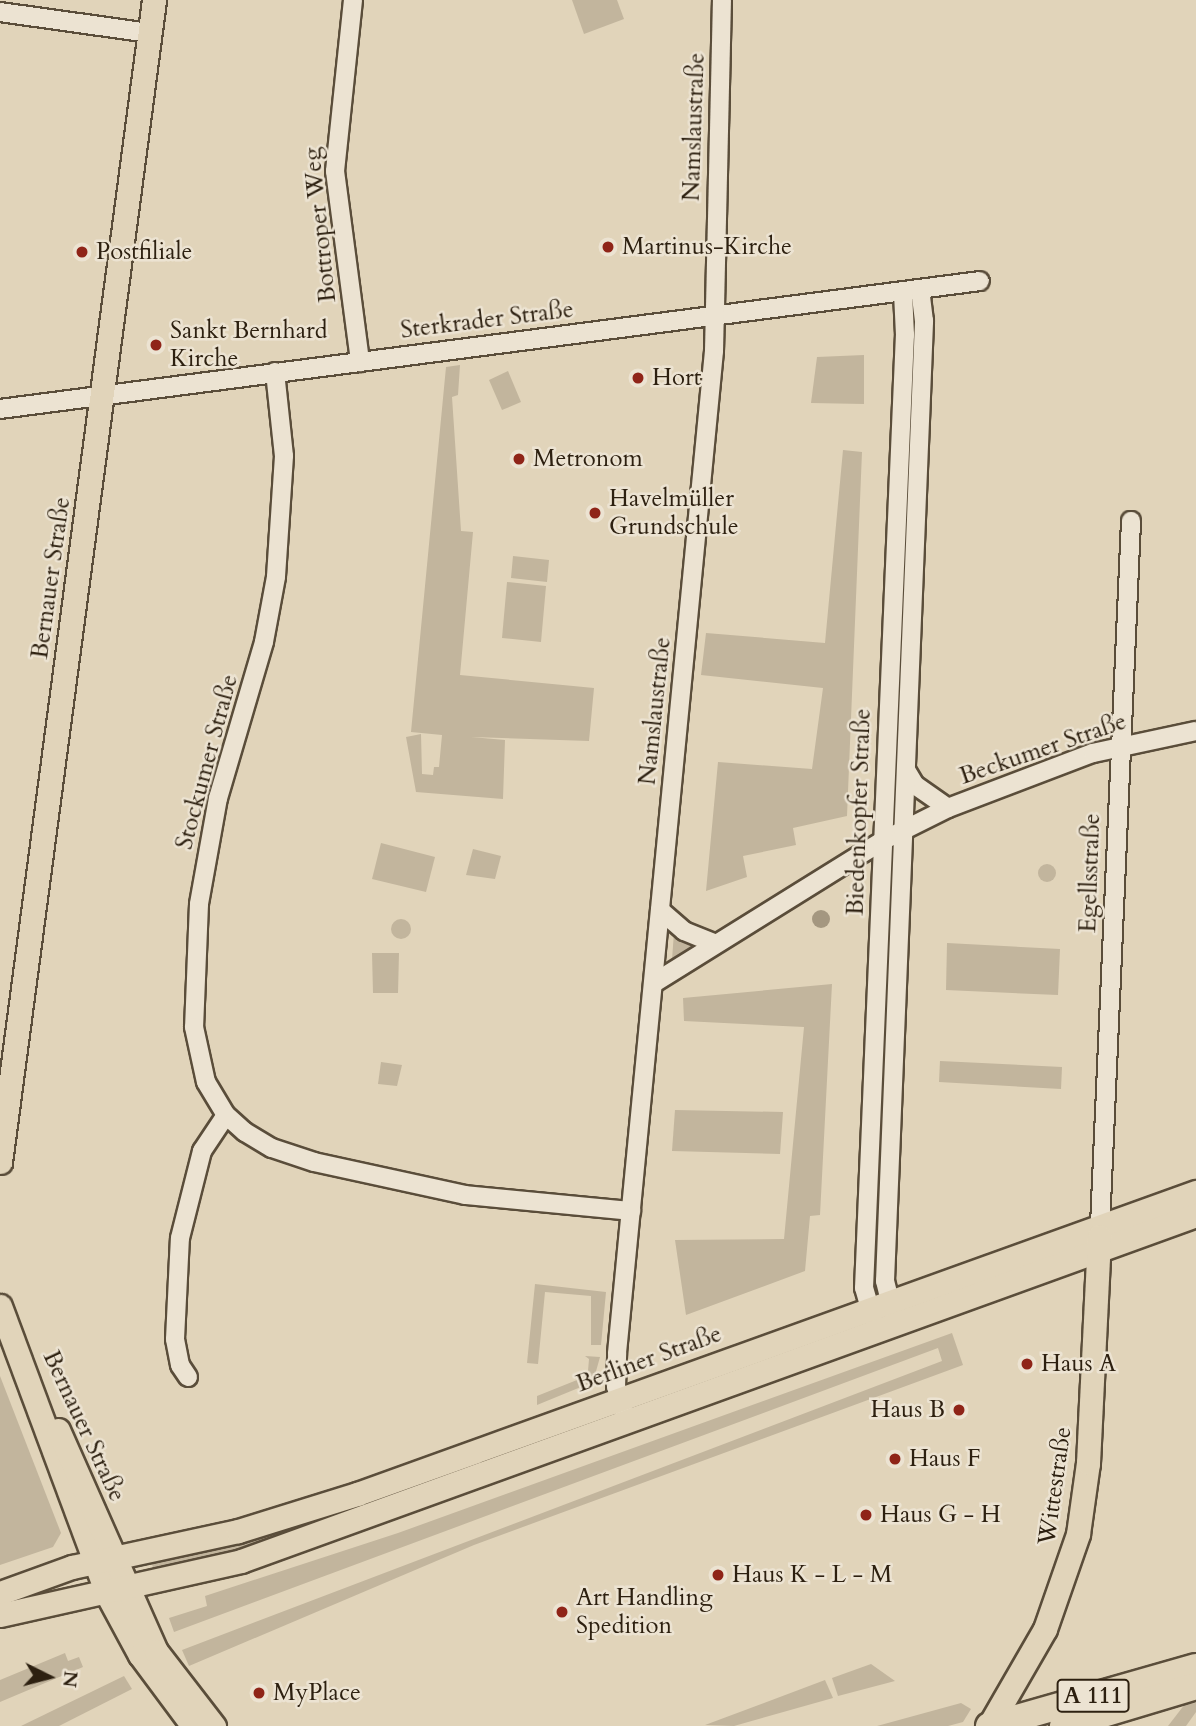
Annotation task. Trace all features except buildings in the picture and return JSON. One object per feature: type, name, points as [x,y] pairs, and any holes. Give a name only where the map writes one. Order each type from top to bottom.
[{"type":"highway","name":"A 111","points":[[992,1721],[1196,1667]]},
{"type":"highway","name":"A 111","points":[[1063,1726],[1196,1686]]},
{"type":"main road","name":"Bernauer Straße","points":[[0,1162],[153,0]]},
{"type":"main road","name":"Berliner Straße","points":[[0,1593],[105,1560],[237,1531],[318,1507],[1196,1192]]},
{"type":"main road","points":[[0,1615],[130,1589],[242,1561],[628,1424],[1196,1215]]},
{"type":"main road","name":"Wittestraße","points":[[992,1721],[1045,1629],[1078,1534],[1088,1463],[1100,1226]]},
{"type":"main road","name":"Bernauer Straße","points":[[1,1311],[105,1560]]},
{"type":"main road","points":[[105,1560],[130,1589],[163,1662],[214,1726]]},
{"type":"main road","points":[[105,1560],[107,1594],[140,1655],[192,1726]]},
{"type":"street","name":"Bottroper Weg","points":[[352,0],[335,171],[360,362]]},
{"type":"street","name":"Namslaustraße","points":[[628,1424],[619,1398],[617,1353],[712,374],[722,0]]},
{"type":"street","points":[[0,12],[47,9],[149,33]]},
{"type":"street","name":"Sterkrader Straße","points":[[0,409],[980,281]]},
{"type":"street","name":"Biedenkopfer Straße","points":[[887,1328],[880,1305],[864,1288],[905,335],[912,291]]},
{"type":"street","name":"Biedenkopfer Straße","points":[[880,1305],[885,1281],[924,321],[912,291]]},
{"type":"street","name":"Stockumer Straße","points":[[275,372],[284,456],[276,577],[264,642],[218,798],[197,929],[197,1051],[213,1098],[226,1115],[272,1148],[357,1174],[466,1195],[631,1211]]},
{"type":"street","name":"Egellsstraße","points":[[1100,1226],[1131,521]]},
{"type":"street","name":"Beckumer Straße","points":[[654,983],[713,943],[882,841],[948,808],[1121,745],[1196,731]]},
{"type":"street","points":[[885,768],[906,769]]},
{"type":"street","name":"Beckumer Straße","points":[[906,769],[915,785],[948,808]]},
{"type":"street","points":[[660,910],[684,930],[713,943]]},
{"type":"street","points":[[188,1377],[180,1366],[175,1339],[180,1238],[202,1151],[226,1115]]},
{"type":"shaded area","points":[[572,0],[617,0],[624,19],[584,34]]},
{"type":"shaded area","points":[[864,355],[864,404],[811,403],[817,357]]},
{"type":"shaded area","points":[[460,365],[458,395],[452,397],[461,531],[473,532],[460,675],[594,688],[589,741],[471,737],[505,740],[503,799],[416,792],[406,737],[421,734],[422,774],[433,775],[434,767],[439,767],[442,735],[411,732],[446,367]]},
{"type":"shaded area","points":[[508,371],[521,402],[502,410],[489,380]]},
{"type":"shaded area","points":[[843,450],[862,452],[847,816],[793,828],[796,845],[743,856],[747,877],[706,891],[718,762],[812,769],[823,688],[701,675],[706,633],[825,643]]},
{"type":"shaded area","points":[[513,556],[549,560],[547,582],[511,578]]},
{"type":"shaded area","points":[[507,582],[546,586],[541,642],[502,638]]},
{"type":"shaded area","points":[[381,843],[435,857],[426,892],[372,879]]},
{"type":"shaded area","points":[[473,849],[501,856],[495,879],[466,875]]},
{"type":"shaded area","points":[[1043,864],[1051,864],[1056,873],[1054,880],[1043,882],[1038,877],[1038,869]]},
{"type":"shaded area","points":[[821,910],[827,913],[830,919],[827,925],[821,928],[815,925],[812,919],[815,913]]},
{"type":"shaded area","points":[[401,919],[408,922],[411,929],[408,936],[401,939],[394,936],[391,929],[394,922]]},
{"type":"shaded area","points":[[674,932],[695,944],[672,960]]},
{"type":"shaded area","points":[[947,943],[1060,949],[1058,995],[946,990]]},
{"type":"shaded area","points":[[372,953],[399,953],[398,993],[373,993]]},
{"type":"shaded area","points":[[832,984],[820,1215],[810,1216],[805,1271],[686,1315],[675,1240],[784,1239],[804,1027],[684,1021],[683,998]]},
{"type":"shaded area","points":[[940,1061],[1062,1067],[1061,1089],[939,1082]]},
{"type":"shaded area","points":[[381,1062],[402,1065],[397,1086],[378,1084]]},
{"type":"shaded area","points":[[675,1110],[783,1112],[780,1154],[672,1151]]},
{"type":"shaded area","points":[[535,1284],[606,1292],[601,1345],[591,1345],[591,1296],[545,1292],[538,1364],[527,1363]]},
{"type":"shaded area","points":[[952,1333],[963,1365],[474,1545],[189,1666],[182,1650],[942,1361],[938,1348],[174,1632],[169,1618],[207,1606],[205,1596],[398,1533]]},
{"type":"shaded area","points":[[585,1356],[600,1357],[593,1382],[537,1405],[537,1396],[582,1378],[588,1371],[589,1359]]},
{"type":"shaded area","points":[[0,1376],[61,1533],[53,1547],[0,1565]]},
{"type":"shaded area","points":[[315,1519],[318,1526],[156,1575],[151,1562]]},
{"type":"shaded area","points":[[65,1653],[68,1661],[79,1657],[83,1667],[0,1702],[0,1680]]},
{"type":"shaded area","points":[[871,1664],[895,1681],[838,1696],[832,1678]]},
{"type":"shaded area","points":[[124,1676],[132,1689],[59,1726],[21,1726]]},
{"type":"shaded area","points":[[825,1680],[833,1698],[734,1726],[705,1725]]},
{"type":"shaded area","points":[[961,1703],[971,1709],[963,1722],[948,1726],[877,1726]]},
{"type":"shaded area","points":[[1196,1703],[1196,1712],[1186,1726],[1168,1726],[1185,1704]]},
{"type":"place","name":"Martinus-Kirche","points":[[608,247]]},
{"type":"place","name":"Postfiliale","points":[[82,252]]},
{"type":"place","name":"Sankt Bernhard Kirche","points":[[156,345]]},
{"type":"place","name":"Hort","points":[[638,378]]},
{"type":"place","name":"Metronom","points":[[519,459]]},
{"type":"place","name":"Havelmüller Grundschule","points":[[595,513]]},
{"type":"place","name":"Haus A","points":[[1027,1364]]},
{"type":"place","name":"Haus B","points":[[959,1410]]},
{"type":"place","name":"Haus F","points":[[895,1459]]},
{"type":"place","name":"Haus G - H","points":[[866,1515]]},
{"type":"place","name":"Haus K - L - M","points":[[718,1575]]},
{"type":"place","name":"Art Handling Spedition","points":[[562,1612]]},
{"type":"place","name":"MyPlace","points":[[259,1693]]}]
